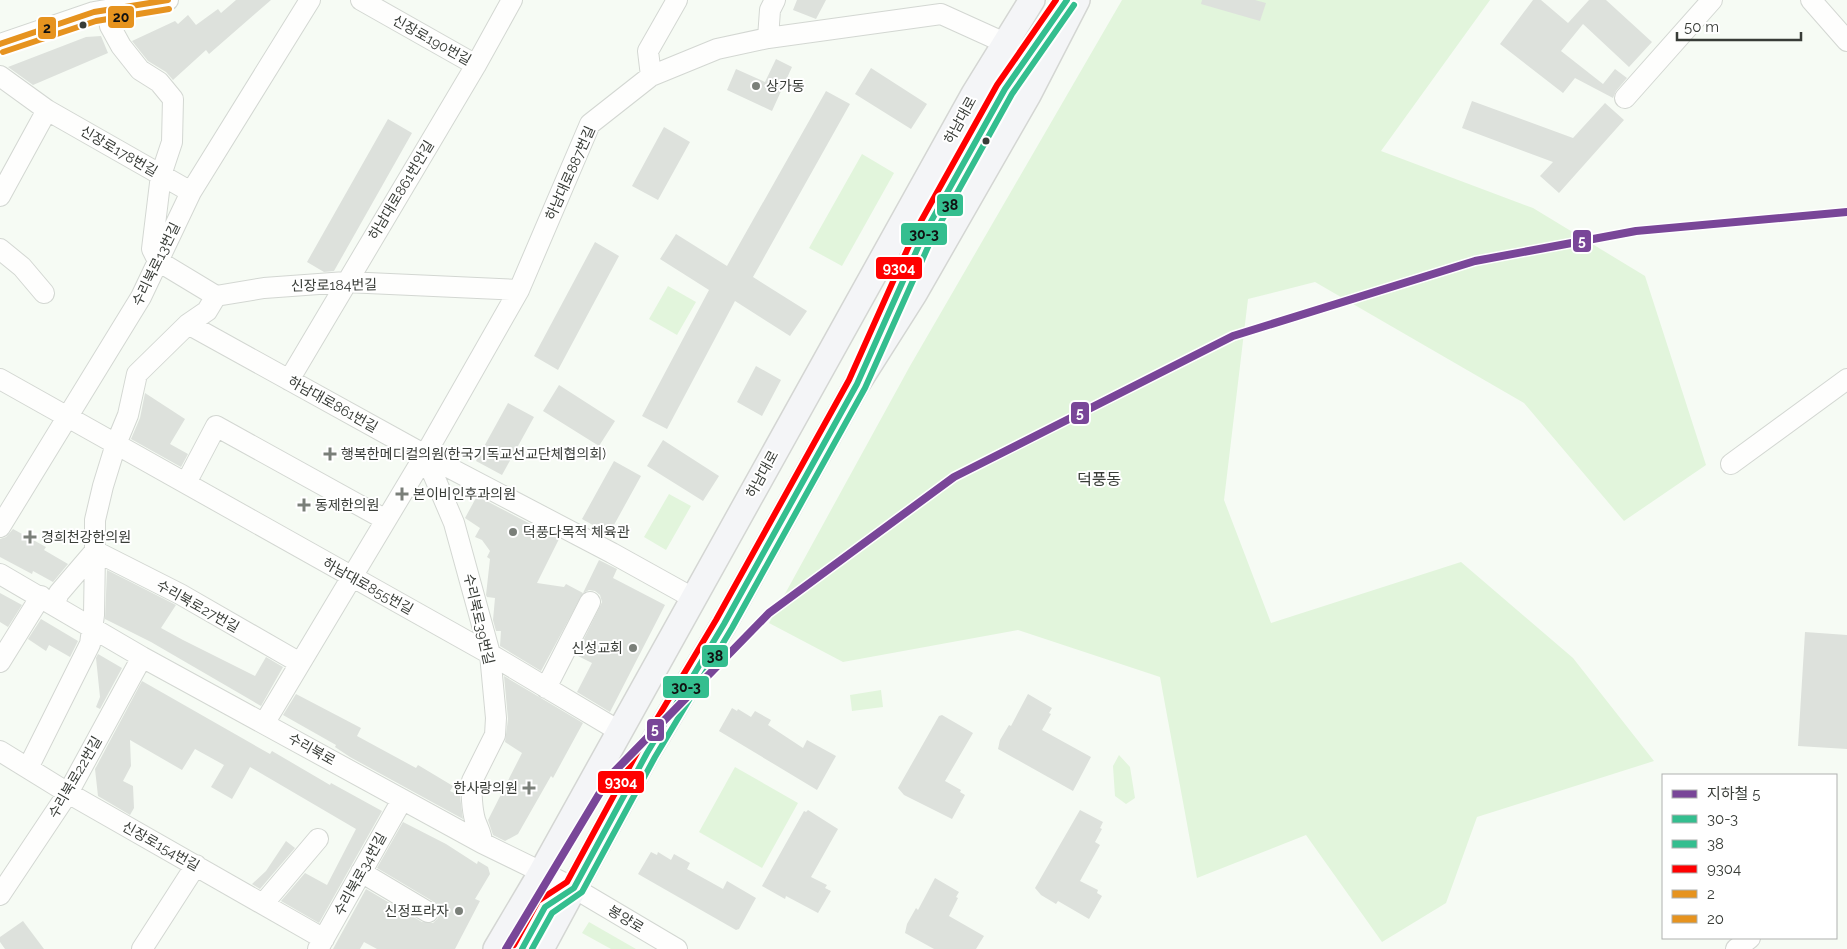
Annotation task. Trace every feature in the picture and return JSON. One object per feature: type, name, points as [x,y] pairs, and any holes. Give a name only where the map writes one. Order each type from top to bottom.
[{"type":"main road","name":"하남대로","points":[[496,949],[541,872],[902,224],[1005,43],[1032,0]]},
{"type":"main road","points":[[541,949],[647,752],[724,624],[857,384],[929,268],[1028,95],[1077,0]]},
{"type":"street","points":[[0,44],[96,8],[168,0]]},
{"type":"street","name":"수리북로13번길","points":[[0,527],[141,297],[191,192],[310,0]]},
{"type":"street","name":"신장로190번길","points":[[361,0],[476,65]]},
{"type":"street","name":"하남대로861번안길","points":[[289,380],[476,65],[512,0]]},
{"type":"street","points":[[651,76],[648,51],[677,0]]},
{"type":"street","points":[[768,38],[770,10],[775,0]]},
{"type":"street","points":[[902,224],[1018,57],[1053,0]]},
{"type":"street","points":[[857,384],[924,234],[1004,89],[1067,0]]},
{"type":"street","points":[[1625,98],[1712,0]]},
{"type":"street","points":[[1811,0],[1847,41]]},
{"type":"street","points":[[28,768],[90,644],[94,615],[95,520],[116,444],[128,415],[137,374],[156,353],[188,324],[207,311],[216,296],[158,261],[152,249],[161,175],[172,142],[173,99],[158,82],[140,70],[120,46],[110,26],[96,8]]},
{"type":"street","name":"하남대로887번길","points":[[425,455],[519,290],[590,124],[651,76],[717,49],[768,38],[942,14],[1005,43]]},
{"type":"street","name":"신장로178번길","points":[[0,76],[47,110],[191,192]]},
{"type":"street","points":[[0,196],[47,110]]},
{"type":"street","points":[[0,249],[22,267],[44,292]]},
{"type":"street","name":"신장로184번길","points":[[216,296],[264,288],[346,282],[519,290]]},
{"type":"street","name":"하남대로861번길","points":[[188,324],[425,455],[612,553],[693,598]]},
{"type":"street","name":"하남대로855번길","points":[[0,379],[490,654],[619,731]]},
{"type":"street","points":[[1731,464],[1847,379]]},
{"type":"street","points":[[186,484],[216,426],[386,520]]},
{"type":"street","points":[[264,722],[425,455]]},
{"type":"street","name":"수리북로39번길","points":[[425,455],[454,523],[490,654],[496,718],[495,735],[472,781],[475,820],[482,836],[482,843]]},
{"type":"street","points":[[0,662],[47,600],[59,593],[94,551]]},
{"type":"street","name":"수리북로27번길","points":[[94,551],[180,594],[300,663]]},
{"type":"street","name":"수리북로","points":[[0,574],[142,657],[264,722],[402,800],[482,843],[574,888]]},
{"type":"street","points":[[546,688],[590,602]]},
{"type":"street","name":"수리북로22번길","points":[[1,894],[68,793],[142,657]]},
{"type":"street","name":"신장로154번길","points":[[0,751],[68,793],[264,904],[321,944]]},
{"type":"street","name":"수리북로34번길","points":[[321,944],[402,800]]},
{"type":"street","points":[[264,904],[318,839]]},
{"type":"street","points":[[142,949],[196,866]]},
{"type":"street","points":[[362,872],[428,912]]},
{"type":"street","points":[[522,949],[545,907],[574,888]]},
{"type":"street","name":"봉양로","points":[[574,888],[677,949]]},
{"type":"street","points":[[502,949],[514,920]]},
{"type":"street","points":[[1736,949],[1749,939]]},
{"type":"green space","points":[[1122,0],[1490,0],[1381,151],[1533,208],[1645,276],[1706,465],[1624,521],[1524,403],[1315,282],[1248,299],[1224,500],[1271,623],[1461,562],[1573,658],[1654,761],[1477,817],[1446,903],[1382,942],[1306,835],[1197,878],[1160,677],[1018,630],[843,662],[769,623],[910,366]]},
{"type":"green space","points":[[862,154],[894,173],[842,266],[809,248]]},
{"type":"green space","points":[[668,286],[696,302],[677,335],[649,319]]},
{"type":"green space","points":[[669,494],[691,506],[666,550],[644,537]]},
{"type":"green space","points":[[881,690],[883,707],[852,711],[850,695]]},
{"type":"green space","points":[[1119,755],[1130,767],[1135,798],[1126,804],[1115,796],[1113,766]]},
{"type":"green space","points":[[735,767],[798,803],[762,868],[699,832]]},
{"type":"green space","points":[[589,922],[636,949],[611,949],[582,933]]},
{"type":"building","points":[[236,0],[271,0],[209,54],[206,50],[173,80],[166,72],[148,61],[132,41],[175,21],[178,24],[188,15],[196,25],[218,9],[221,13]]},
{"type":"building","points":[[797,0],[826,0],[816,19],[793,10]]},
{"type":"building","points":[[1202,0],[1255,0],[1266,3],[1260,21],[1201,4]]},
{"type":"building","points":[[1533,0],[1541,0],[1568,23],[1589,0],[1606,0],[1652,42],[1629,67],[1583,24],[1561,51],[1603,84],[1615,69],[1627,78],[1616,91],[1613,98],[1575,78],[1563,93],[1500,44]]},
{"type":"building","points":[[101,36],[108,53],[33,85],[8,67],[86,37]]},
{"type":"building","name":"상가동","points":[[776,59],[792,67],[772,111],[727,90],[736,69],[765,82]]},
{"type":"building","points":[[871,68],[927,104],[911,129],[855,94]]},
{"type":"building","points":[[826,91],[850,104],[753,277],[807,311],[790,336],[735,301],[667,429],[642,416],[709,290],[660,259],[676,234],[727,266]]},
{"type":"building","points":[[1472,101],[1573,138],[1605,103],[1624,120],[1559,193],[1540,176],[1553,162],[1462,128]]},
{"type":"building","points":[[388,119],[412,133],[334,271],[324,272],[307,262]]},
{"type":"building","points":[[664,127],[690,142],[658,200],[632,186]]},
{"type":"building","points":[[595,242],[619,256],[558,370],[534,356]]},
{"type":"building","points":[[756,366],[781,380],[762,416],[737,402]]},
{"type":"building","points":[[559,385],[615,421],[599,446],[543,411]]},
{"type":"building","points":[[145,393],[185,419],[170,444],[188,454],[181,467],[131,439],[140,418]]},
{"type":"building","points":[[508,403],[534,417],[502,475],[476,461]]},
{"type":"building","points":[[663,440],[719,476],[703,501],[647,466]]},
{"type":"building","points":[[614,461],[641,476],[609,534],[582,519]]},
{"type":"building","points":[[477,496],[559,539],[537,583],[564,587],[566,584],[583,593],[541,671],[500,646],[501,631],[496,631],[493,620],[495,598],[487,597],[486,595],[490,559],[487,557],[490,551],[482,540],[475,537],[480,528],[465,518]]},
{"type":"building","points":[[13,529],[46,547],[44,550],[68,564],[53,582],[33,571],[32,574],[0,557],[0,539],[6,537]]},
{"type":"building","points":[[599,560],[617,569],[613,578],[665,605],[610,712],[577,692],[592,663],[576,655],[602,602],[600,595],[595,591],[589,590],[583,593]]},
{"type":"building","points":[[107,570],[176,605],[161,628],[255,676],[266,657],[283,667],[261,706],[151,642],[105,619]]},
{"type":"building","points":[[0,593],[22,605],[8,627],[0,622]]},
{"type":"building","points":[[41,619],[78,641],[70,657],[49,645],[46,651],[28,639]]},
{"type":"building","points":[[1805,632],[1847,635],[1847,749],[1798,746]]},
{"type":"building","points":[[98,654],[122,668],[100,709],[96,707],[100,697],[96,658]]},
{"type":"building","points":[[504,676],[583,723],[553,778],[551,776],[518,834],[505,841],[493,835],[488,820],[522,753],[505,742],[508,719]]},
{"type":"building","points":[[142,681],[270,754],[272,751],[330,785],[331,783],[382,811],[319,923],[281,901],[305,873],[327,885],[356,829],[250,767],[232,799],[211,787],[224,765],[195,749],[182,770],[130,740],[131,766],[123,781],[133,786],[134,808],[130,815],[98,796],[95,769]]},
{"type":"building","points":[[296,694],[361,728],[357,736],[416,768],[418,765],[453,786],[450,791],[460,796],[463,819],[350,757],[335,747],[336,745],[283,715]]},
{"type":"building","points":[[1028,694],[1052,708],[1049,713],[1051,714],[1042,730],[1091,757],[1073,791],[998,749],[1000,740],[1009,725],[1011,726]]},
{"type":"building","points":[[732,708],[737,711],[738,709],[751,717],[755,711],[771,720],[768,725],[803,748],[807,740],[836,756],[817,790],[719,731]]},
{"type":"building","points":[[942,715],[973,733],[945,781],[961,790],[960,792],[965,795],[952,819],[904,795],[898,788],[939,716]]},
{"type":"building","points":[[808,810],[838,829],[811,877],[827,885],[825,888],[831,891],[818,913],[786,896],[785,899],[762,886],[804,811]]},
{"type":"building","points":[[1080,810],[1103,822],[1100,828],[1102,829],[1095,842],[1100,845],[1080,881],[1098,890],[1097,893],[1102,896],[1089,919],[1058,901],[1056,904],[1041,895],[1035,888]]},
{"type":"building","points":[[403,822],[446,844],[477,864],[478,861],[488,867],[490,874],[475,899],[480,901],[455,949],[377,949],[364,942],[360,949],[333,949],[366,889],[422,922],[433,923],[438,918],[439,907],[434,902],[377,868]]},
{"type":"building","points":[[286,841],[295,848],[260,889],[252,884],[266,871]]},
{"type":"building","points":[[651,852],[657,855],[658,852],[671,860],[674,854],[690,863],[687,869],[723,889],[727,881],[756,898],[739,929],[736,930],[638,874]]},
{"type":"building","points":[[935,878],[959,892],[949,916],[984,936],[976,949],[934,949],[905,933],[907,924],[916,908],[918,910]]},
{"type":"building","points":[[23,921],[44,949],[5,949],[0,942],[0,937]]},
{"type":"metro line","name":"5","points":[[506,949],[610,776],[769,613],[954,477],[1233,336],[1475,261],[1636,231],[1847,212]]},
{"type":"transit line","name":"2","points":[[0,44],[94,12],[168,0]]},
{"type":"transit line","name":"9304","points":[[514,945],[538,901],[567,882],[639,749],[716,620],[849,380],[916,230],[997,85],[1056,0]]},
{"type":"transit line","name":"30-3","points":[[522,949],[545,907],[574,888],[647,753],[724,624],[857,384],[924,234],[1005,89],[1067,0]]},
{"type":"transit line","name":"38","points":[[532,949],[552,913],[582,892],[655,757],[732,628],[865,388],[932,238],[1012,94],[1074,5]]},
{"type":"transit line","name":"20","points":[[3,52],[96,21],[169,9]]},
{"type":"place","name":"상가동","points":[[756,86]]},
{"type":"place","name":"행복한메디컬의원(한국기독교선교단체협의회)","points":[[330,454]]},
{"type":"place","name":"본이비인후과의원","points":[[402,494]]},
{"type":"place","name":"동제한의원","points":[[304,505]]},
{"type":"place","name":"덕풍다목적 체육관","points":[[513,532]]},
{"type":"place","name":"경희천강한의원","points":[[30,537]]},
{"type":"place","name":"신성교회","points":[[633,648]]},
{"type":"place","name":"한사랑의원","points":[[529,788]]},
{"type":"place","name":"신정프라자","points":[[459,911]]},
{"type":"district","name":"덕풍동","points":[[1099,479]]}]
